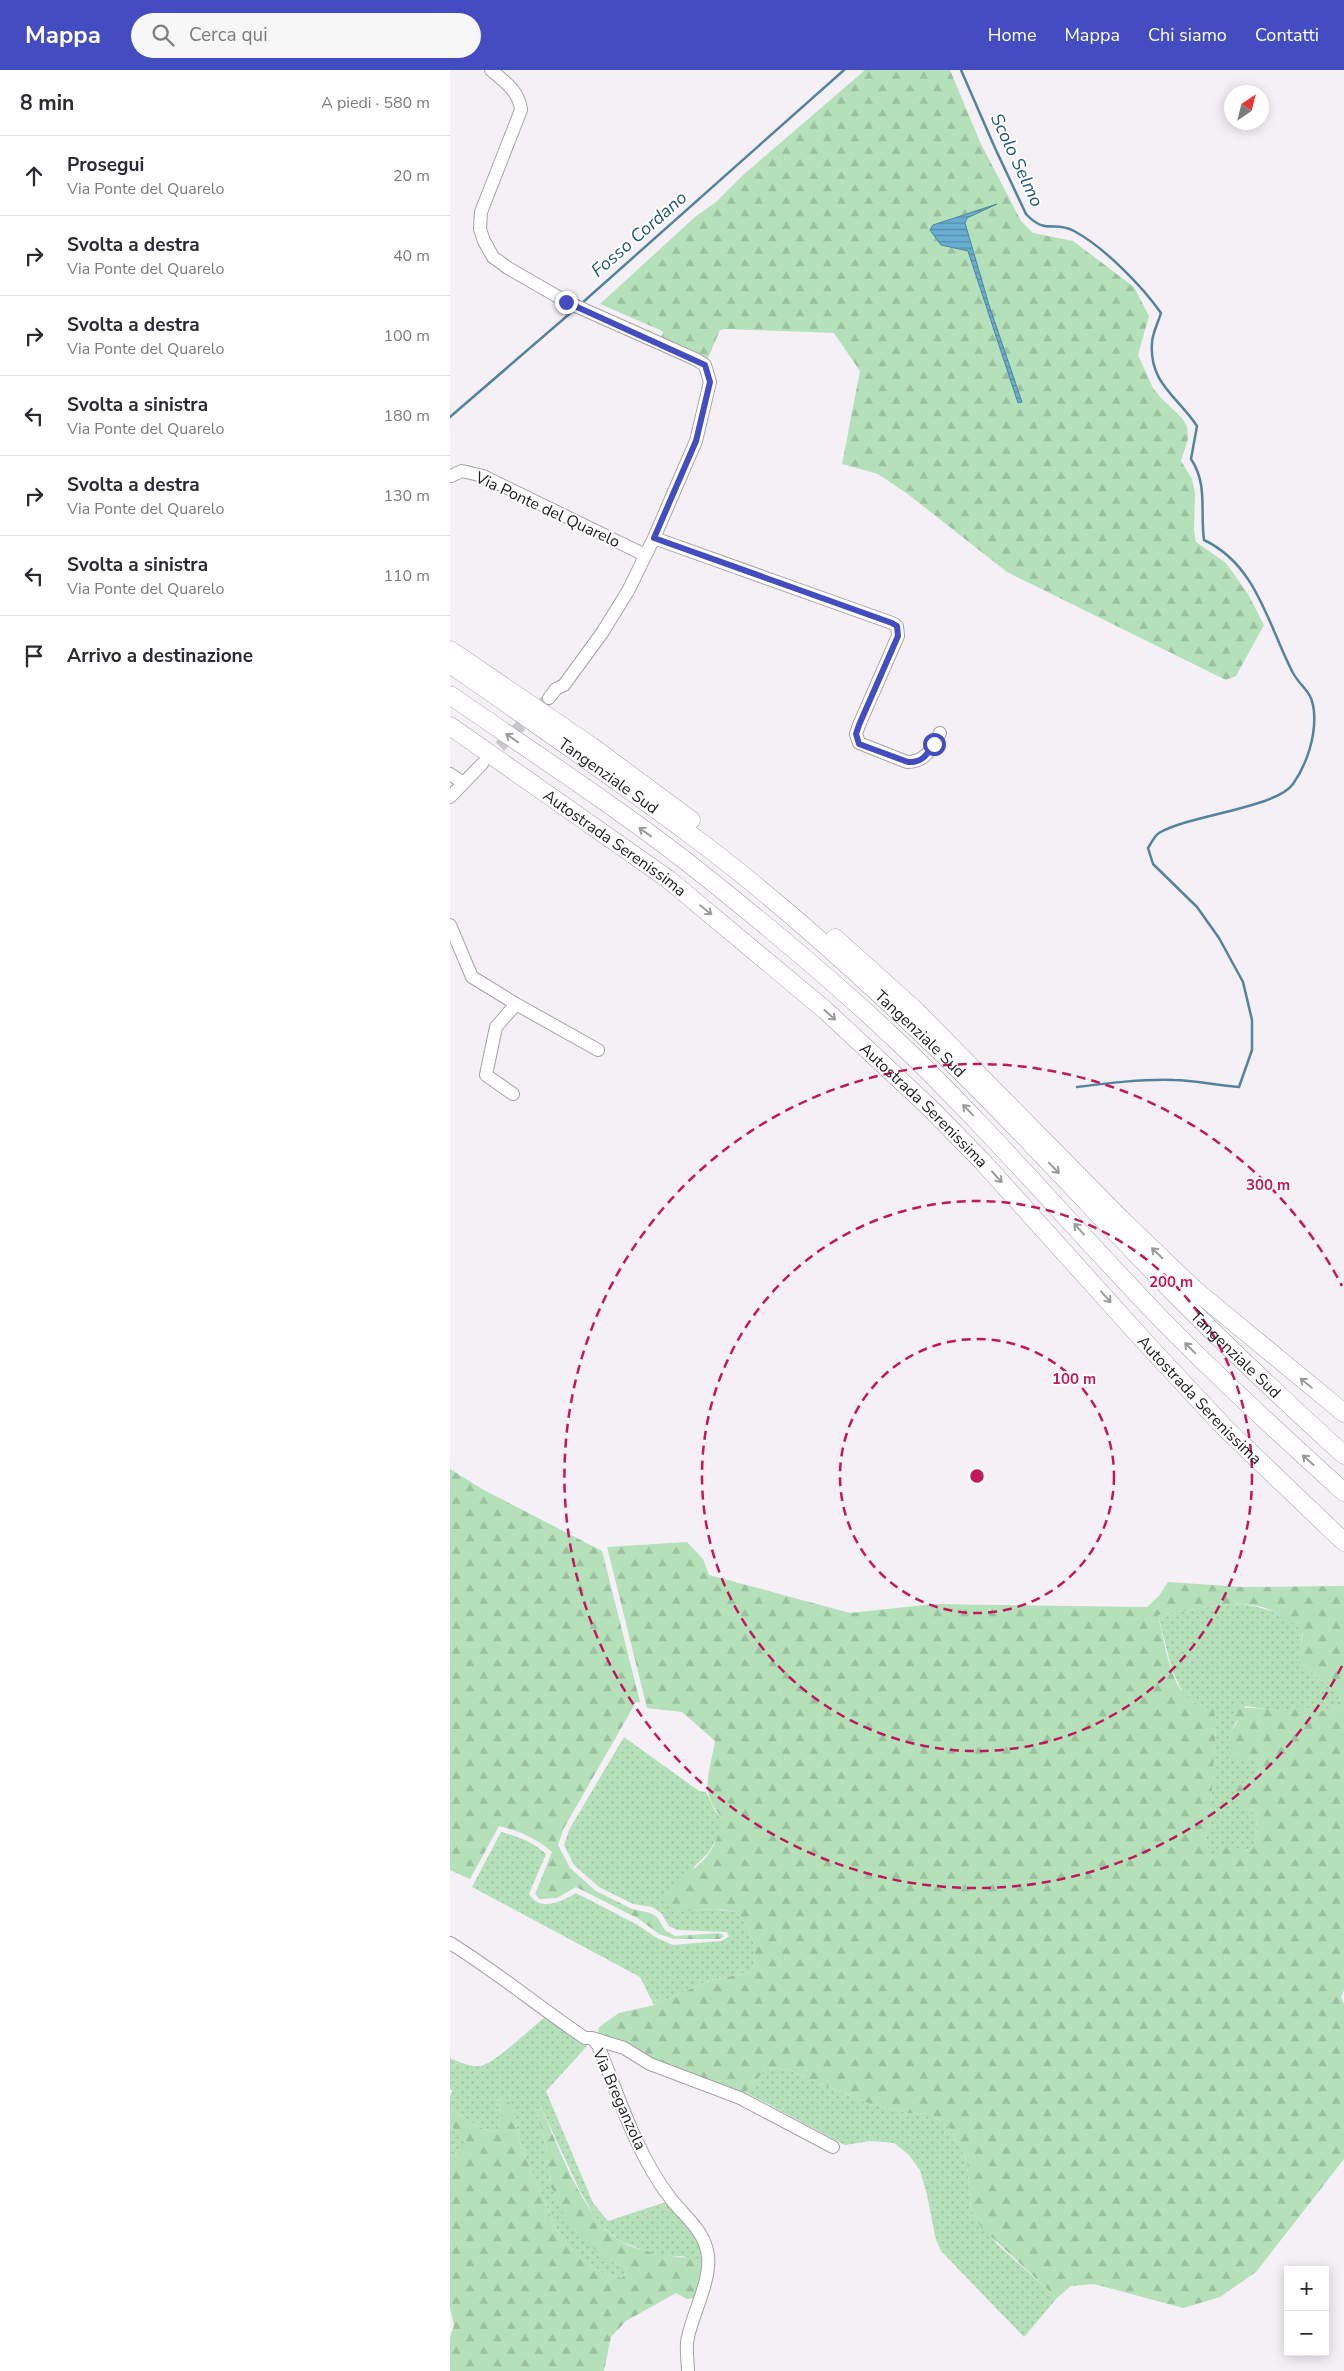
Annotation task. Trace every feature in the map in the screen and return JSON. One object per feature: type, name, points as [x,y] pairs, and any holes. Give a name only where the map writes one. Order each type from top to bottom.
[{"type":"highway","name":"Tangenziale Sud","points":[[450,650],[591,746],[697,824],[813,918],[916,1011],[1121,1219],[1195,1290],[1344,1413]]},
{"type":"highway","name":"Tangenziale Sud","points":[[450,664],[584,756],[697,839],[805,927],[907,1020],[1014,1126],[1182,1301],[1254,1372],[1344,1455]]},
{"type":"highway","name":"Autostrada Serenissima","points":[[450,695],[685,860],[791,945],[843,991],[942,1084],[1001,1144],[1163,1321],[1247,1404],[1344,1492]]},
{"type":"highway","name":"Autostrada Serenissima","points":[[450,726],[668,879],[832,1016],[924,1102],[982,1161],[1225,1428],[1344,1542]]},
{"type":"street","points":[[491,70],[516,93],[520,101],[521,110],[481,212],[480,229],[493,258],[566,302],[695,359],[705,365],[710,382],[696,441],[654,538],[628,591],[602,633],[564,684],[556,689],[549,698]]},
{"type":"street","name":"Via Ponte del Quarelo","points":[[451,476],[462,471],[483,476],[644,555]]},
{"type":"street","points":[[654,538],[897,626],[898,636],[856,734],[859,744],[908,762],[915,762],[925,757],[940,733]]},
{"type":"street","points":[[450,797],[462,782],[482,764]]},
{"type":"street","points":[[450,774],[462,782]]},
{"type":"street","points":[[450,925],[472,977],[598,1050]]},
{"type":"street","points":[[513,1094],[486,1075],[496,1027],[516,1004]]},
{"type":"street","name":"Via Breganzola","points":[[450,1943],[501,1976],[540,2008],[584,2038],[592,2038],[598,2045],[636,2141],[661,2184],[699,2231],[705,2243],[708,2267],[687,2340],[688,2371]]},
{"type":"street","points":[[592,2038],[624,2048],[650,2064],[740,2098],[832,2147]]},
{"type":"green space","points":[[865,70],[950,70],[980,142],[1021,221],[1033,233],[1073,241],[1134,287],[1149,316],[1138,355],[1153,388],[1182,418],[1187,426],[1188,439],[1181,461],[1192,479],[1195,493],[1194,531],[1196,542],[1226,563],[1248,594],[1264,625],[1236,676],[1226,680],[1007,572],[909,495],[878,474],[842,464],[860,371],[834,333],[720,330],[705,365],[659,343],[663,332],[660,330],[600,304],[695,217],[716,202],[742,176]]},
{"type":"green space","points":[[450,1469],[482,1489],[602,1551],[640,1702],[636,1702],[564,1828],[558,1845],[570,1868],[596,1891],[632,1909],[650,1913],[657,1917],[665,1930],[675,1936],[720,1933],[724,1936],[720,1939],[674,1939],[659,1934],[639,1919],[576,1887],[557,1898],[540,1899],[535,1894],[552,1852],[527,1836],[499,1826],[470,1879],[450,1870]]},
{"type":"green space","points":[[687,1542],[703,1559],[709,1575],[850,1613],[934,1604],[1147,1607],[1159,1596],[1168,1582],[1243,1587],[1344,1586],[1344,1990],[1341,1997],[1344,2004],[1344,2159],[1256,2272],[1220,2297],[1183,2308],[1094,2284],[1071,2286],[1057,2298],[981,2227],[971,2210],[967,2161],[950,2128],[931,2114],[907,2113],[870,2104],[789,2070],[767,2068],[740,2098],[597,2040],[599,2027],[619,2013],[654,2005],[706,1982],[753,1971],[754,1954],[750,1932],[736,1912],[716,1909],[681,1911],[669,1906],[664,1901],[674,1887],[705,1859],[719,1831],[723,1818],[710,1800],[708,1791],[709,1773],[715,1741],[682,1712],[647,1708],[607,1547]],"holes":[[[1234,1603],[1266,1608],[1296,1625],[1302,1632],[1301,1663],[1341,1698],[1331,1714],[1318,1709],[1300,1707],[1283,1710],[1236,1707],[1233,1715],[1238,1721],[1231,1732],[1230,1754],[1248,1764],[1256,1758],[1259,1773],[1252,1780],[1238,1785],[1234,1799],[1237,1806],[1257,1814],[1256,1838],[1252,1849],[1245,1851],[1232,1846],[1220,1850],[1212,1858],[1205,1841],[1210,1821],[1216,1726],[1214,1710],[1195,1703],[1180,1689],[1171,1670],[1158,1615]]]},
{"type":"green space","points":[[1234,1603],[1280,1614],[1302,1630],[1301,1663],[1341,1698],[1331,1714],[1313,1709],[1275,1710],[1245,1706],[1231,1732],[1231,1740],[1256,1757],[1259,1773],[1252,1780],[1238,1785],[1248,1810],[1257,1814],[1256,1838],[1252,1849],[1212,1859],[1205,1841],[1210,1821],[1216,1726],[1197,1705],[1184,1695],[1172,1670],[1158,1615]]},
{"type":"green space","points":[[624,1737],[699,1791],[706,1792],[715,1811],[723,1818],[720,1832],[709,1852],[694,1867],[685,1911],[715,1909],[736,1912],[750,1932],[754,1946],[753,1971],[706,1982],[654,2005],[640,1977],[472,1887],[501,1832],[525,1840],[546,1854],[529,1894],[539,1903],[551,1904],[576,1893],[673,1945],[721,1941],[729,1937],[727,1932],[677,1930],[669,1926],[661,1913],[652,1907],[633,1904],[599,1887],[574,1865],[564,1845],[569,1830]]},
{"type":"green space","points":[[544,2018],[587,2046],[546,2091],[593,2203],[608,2221],[666,2202],[695,2236],[704,2262],[681,2256],[663,2258],[620,2241],[599,2224],[580,2191],[541,2107],[537,2115],[546,2146],[550,2184],[598,2253],[627,2269],[622,2278],[600,2272],[576,2254],[556,2229],[521,2146],[513,2110],[497,2098],[501,2116],[497,2132],[483,2129],[450,2110],[450,2096],[453,2091],[450,2089],[450,2058],[472,2066],[486,2064],[503,2053]]},
{"type":"green space","points":[[767,2068],[789,2070],[870,2104],[907,2113],[931,2114],[950,2128],[967,2161],[971,2210],[997,2244],[1057,2298],[1024,2337],[941,2251],[936,2240],[920,2170],[908,2154],[894,2143],[870,2141],[845,2145],[745,2092]]},
{"type":"green space","points":[[506,2097],[513,2110],[521,2146],[556,2229],[576,2254],[600,2272],[622,2278],[627,2269],[598,2253],[564,2216],[550,2184],[546,2146],[537,2115],[541,2107],[573,2180],[595,2216],[607,2231],[620,2241],[636,2248],[658,2255],[691,2258],[704,2262],[695,2298],[687,2299],[676,2293],[626,2321],[611,2337],[604,2371],[450,2371],[450,2338],[454,2325],[450,2308],[450,2155],[458,2156],[466,2141],[450,2125],[450,2110],[483,2129],[497,2132],[501,2116],[497,2098]]},
{"type":"green space","points":[[450,2125],[467,2141],[458,2156],[450,2155]]},
{"type":"water","points":[[997,204],[967,218],[965,223],[989,305],[1022,402],[1018,403],[968,251],[941,245],[930,230],[933,225]]},
{"type":"waterway","name":"Fosso Cordano","points":[[582,303],[844,70]]},
{"type":"waterway","name":"Scolo Selmo","points":[[961,70],[1026,214],[1039,224],[1067,228],[1086,238],[1133,279],[1161,313],[1153,336],[1152,357],[1160,379],[1197,426],[1191,459],[1200,478],[1202,488],[1204,540],[1222,551],[1249,580],[1268,616],[1293,673],[1309,694],[1314,712],[1314,731],[1306,759],[1293,784],[1284,792],[1251,805],[1173,827],[1157,834],[1148,848],[1153,864],[1197,907],[1219,938],[1243,982],[1252,1020],[1252,1050],[1239,1087],[1182,1080],[1125,1082],[1077,1087]]},
{"type":"waterway","name":"Fosso Cordano","points":[[450,417],[574,310]]},
{"type":"tunnel","points":[[487,759],[549,698]]},
{"type":"route","points":[[566,302],[705,365],[710,382],[696,441],[654,538],[885,620],[897,626],[898,636],[856,734],[859,744],[908,762],[915,762],[925,757],[934,744]]}]
